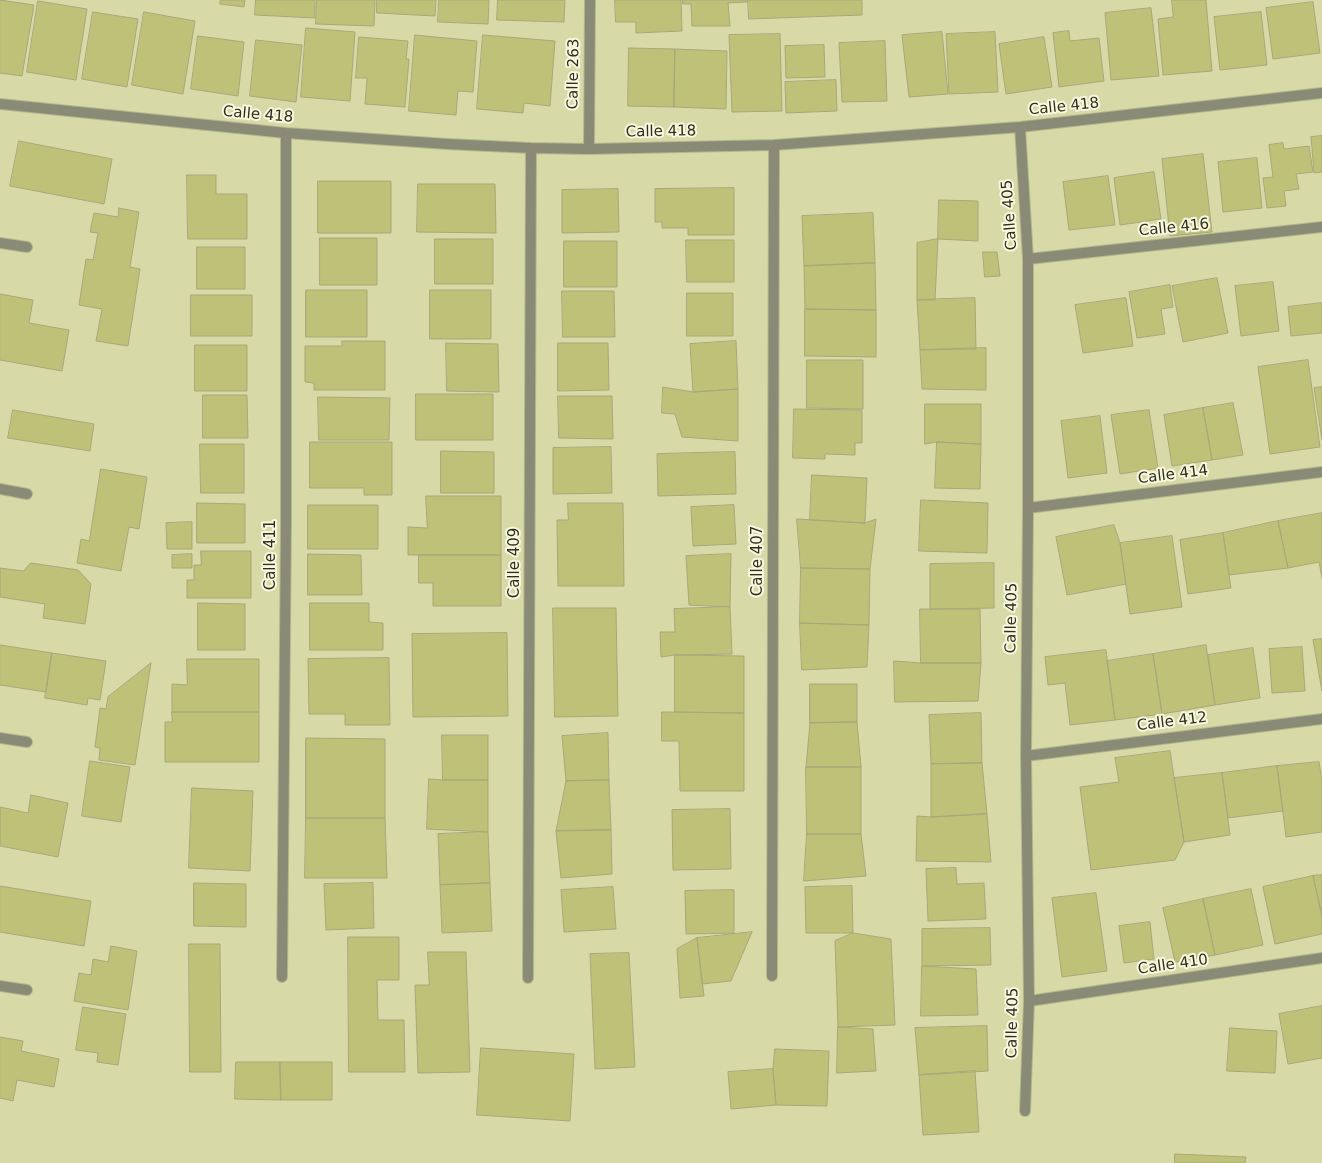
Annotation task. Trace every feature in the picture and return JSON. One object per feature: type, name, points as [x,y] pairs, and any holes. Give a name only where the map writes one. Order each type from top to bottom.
[{"type":"street","name":"Calle 263","points":[[589,149],[590,0]]},
{"type":"street","name":"Calle 418","points":[[0,104],[286,133],[447,144],[589,149],[774,145],[1020,126],[1322,94]]},
{"type":"street","name":"Calle 405","points":[[1020,126],[1028,259],[1026,756],[1029,1001],[1025,1111]]},
{"type":"street","name":"Calle 411","points":[[282,977],[286,522],[286,133]]},
{"type":"street","name":"Calle 407","points":[[772,976],[774,145]]},
{"type":"street","name":"Calle 409","points":[[528,978],[531,148]]},
{"type":"street","name":"Calle 416","points":[[1028,259],[1322,227]]},
{"type":"street","points":[[0,242],[27,247]]},
{"type":"street","name":"Calle 414","points":[[1028,508],[1322,472]]},
{"type":"street","points":[[0,490],[27,494]]},
{"type":"street","name":"Calle 412","points":[[1026,756],[1322,719]]},
{"type":"street","points":[[0,738],[27,742]]},
{"type":"street","name":"Calle 410","points":[[1029,1001],[1322,958]]},
{"type":"street","points":[[0,986],[26,990]]},
{"type":"building","points":[[0,0],[34,5],[22,76],[0,73]]},
{"type":"building","points":[[221,0],[245,0],[244,7],[220,4]]},
{"type":"building","points":[[256,0],[315,0],[315,18],[255,15]]},
{"type":"building","points":[[317,0],[375,0],[374,26],[316,24]]},
{"type":"building","points":[[377,0],[436,0],[435,16],[377,13]]},
{"type":"building","points":[[439,0],[489,0],[488,24],[438,22]]},
{"type":"building","points":[[498,0],[565,0],[564,22],[497,20]]},
{"type":"building","points":[[615,0],[681,0],[682,31],[636,33],[636,22],[616,22]]},
{"type":"building","points":[[683,0],[747,0],[747,2],[728,3],[730,26],[692,26],[691,4],[683,4]]},
{"type":"building","points":[[748,0],[862,0],[862,15],[749,19]]},
{"type":"building","points":[[1172,0],[1206,0],[1212,71],[1163,75],[1158,19],[1173,17]]},
{"type":"building","points":[[38,1],[87,9],[76,80],[27,72]]},
{"type":"building","points":[[1313,2],[1320,53],[1273,59],[1266,8]]},
{"type":"building","points":[[1151,8],[1159,76],[1111,80],[1105,13]]},
{"type":"building","points":[[93,12],[138,19],[127,87],[82,79]]},
{"type":"building","points":[[144,12],[195,21],[183,94],[132,85]]},
{"type":"building","points":[[1261,12],[1267,65],[1220,70],[1214,17]]},
{"type":"building","points":[[306,28],[355,32],[350,101],[301,97]]},
{"type":"building","points":[[1069,31],[1070,41],[1099,38],[1104,81],[1059,87],[1053,33]]},
{"type":"building","points":[[942,32],[948,94],[909,97],[902,35]]},
{"type":"building","points":[[995,32],[998,92],[949,94],[946,34]]},
{"type":"building","points":[[780,34],[782,111],[732,112],[729,35]]},
{"type":"building","points":[[415,35],[477,41],[473,92],[458,91],[456,115],[409,111]]},
{"type":"building","points":[[483,35],[555,41],[550,106],[524,103],[523,113],[477,109]]},
{"type":"building","points":[[198,36],[244,42],[238,96],[191,89]]},
{"type":"building","points":[[359,37],[408,41],[406,59],[409,59],[405,107],[365,104],[367,78],[356,78]]},
{"type":"building","points":[[1044,37],[1052,87],[1006,94],[999,44]]},
{"type":"building","points":[[256,40],[302,45],[296,102],[250,96]]},
{"type":"building","points":[[885,41],[887,101],[842,102],[839,43]]},
{"type":"building","points":[[824,45],[825,77],[786,78],[785,46]]},
{"type":"building","points":[[629,48],[675,49],[674,107],[628,106]]},
{"type":"building","points":[[675,49],[727,51],[726,109],[674,107]]},
{"type":"building","points":[[836,80],[837,111],[786,113],[785,82]]},
{"type":"building","points":[[1322,136],[1322,172],[1314,173],[1311,137]]},
{"type":"building","points":[[19,141],[112,159],[104,204],[10,186]]},
{"type":"building","points":[[1283,143],[1284,149],[1309,146],[1313,172],[1296,174],[1299,189],[1284,191],[1286,206],[1267,208],[1263,178],[1273,177],[1269,145]]},
{"type":"building","points":[[1203,154],[1212,232],[1170,236],[1162,159]]},
{"type":"building","points":[[1257,158],[1262,208],[1223,212],[1218,162]]},
{"type":"building","points":[[1154,172],[1161,219],[1120,225],[1114,178]]},
{"type":"building","points":[[187,175],[216,175],[216,194],[247,194],[247,239],[188,239]]},
{"type":"building","points":[[1108,176],[1115,225],[1069,230],[1063,182]]},
{"type":"building","points":[[318,181],[391,181],[391,233],[318,233]]},
{"type":"building","points":[[418,184],[495,184],[496,233],[417,232]]},
{"type":"building","points":[[734,188],[734,235],[688,235],[688,228],[662,228],[662,222],[655,222],[655,189]]},
{"type":"building","points":[[618,189],[619,232],[562,233],[562,190]]},
{"type":"building","points":[[939,200],[978,201],[978,241],[938,239]]},
{"type":"building","points":[[119,208],[139,212],[130,267],[140,269],[128,346],[96,341],[102,309],[79,305],[86,259],[93,260],[98,233],[90,232],[94,213],[118,217]]},
{"type":"building","points":[[873,213],[875,263],[804,266],[802,216]]},
{"type":"building","points":[[320,238],[377,238],[377,285],[320,285]]},
{"type":"building","points":[[435,239],[493,239],[493,284],[435,284]]},
{"type":"building","points":[[938,239],[935,300],[917,300],[917,243]]},
{"type":"building","points":[[686,240],[734,240],[734,282],[687,282]]},
{"type":"building","points":[[564,241],[617,241],[617,287],[564,287]]},
{"type":"building","points":[[197,247],[245,247],[245,289],[197,289]]},
{"type":"building","points":[[983,252],[997,252],[1000,276],[985,277]]},
{"type":"building","points":[[875,263],[876,310],[805,309],[804,266]]},
{"type":"building","points":[[1217,278],[1228,333],[1183,342],[1172,286]]},
{"type":"building","points":[[1273,282],[1279,331],[1241,336],[1235,286]]},
{"type":"building","points":[[1170,285],[1173,307],[1161,309],[1165,334],[1137,338],[1129,292]]},
{"type":"building","points":[[306,290],[367,290],[367,337],[306,337]]},
{"type":"building","points":[[430,290],[491,290],[491,339],[430,339]]},
{"type":"building","points":[[562,291],[614,291],[615,337],[563,337]]},
{"type":"building","points":[[687,293],[733,293],[733,336],[687,336]]},
{"type":"building","points":[[0,294],[33,300],[29,323],[69,330],[62,371],[0,360]]},
{"type":"building","points":[[191,295],[252,295],[252,336],[191,336]]},
{"type":"building","points":[[975,298],[976,349],[920,350],[917,300]]},
{"type":"building","points":[[1126,298],[1133,346],[1083,353],[1075,305]]},
{"type":"building","points":[[1322,303],[1322,333],[1291,336],[1288,307]]},
{"type":"building","points":[[805,309],[876,310],[876,357],[805,356]]},
{"type":"building","points":[[342,341],[385,341],[385,390],[314,390],[314,383],[305,382],[305,346],[342,346]]},
{"type":"building","points":[[736,341],[738,389],[693,392],[690,344]]},
{"type":"building","points":[[446,343],[498,344],[499,392],[447,391]]},
{"type":"building","points":[[558,343],[608,343],[609,390],[558,391]]},
{"type":"building","points":[[195,345],[247,345],[247,391],[195,391]]},
{"type":"building","points":[[986,348],[986,390],[922,389],[920,350]]},
{"type":"building","points":[[807,360],[863,360],[863,409],[807,408]]},
{"type":"building","points":[[1308,360],[1320,447],[1270,454],[1258,367]]},
{"type":"building","points":[[663,387],[693,392],[738,389],[738,441],[682,437],[675,414],[662,413]]},
{"type":"building","points":[[1322,387],[1322,440],[1314,388]]},
{"type":"building","points":[[416,394],[493,394],[493,440],[416,440]]},
{"type":"building","points":[[203,395],[247,395],[248,438],[203,438]]},
{"type":"building","points":[[558,396],[612,396],[613,439],[559,438]]},
{"type":"building","points":[[318,397],[390,398],[389,440],[319,440]]},
{"type":"building","points":[[1233,403],[1243,455],[1212,460],[1203,408]]},
{"type":"building","points":[[925,404],[981,404],[981,444],[937,442],[925,444]]},
{"type":"building","points":[[1203,408],[1212,460],[1172,466],[1164,415]]},
{"type":"building","points":[[794,409],[862,410],[862,443],[855,443],[855,455],[825,454],[825,459],[793,458]]},
{"type":"building","points":[[13,410],[94,424],[90,451],[8,438]]},
{"type":"building","points":[[1149,410],[1158,468],[1120,474],[1111,415]]},
{"type":"building","points":[[1100,416],[1107,473],[1068,478],[1061,421]]},
{"type":"building","points":[[310,442],[392,442],[392,495],[364,495],[364,488],[310,488]]},
{"type":"building","points":[[937,442],[981,444],[980,489],[935,488]]},
{"type":"building","points":[[200,444],[244,444],[244,493],[201,493]]},
{"type":"building","points":[[611,447],[612,493],[553,494],[553,448]]},
{"type":"building","points":[[441,451],[494,452],[494,493],[441,493]]},
{"type":"building","points":[[735,452],[736,494],[658,496],[657,454]]},
{"type":"building","points":[[101,469],[147,477],[139,529],[129,527],[121,571],[77,563],[81,539],[89,541]]},
{"type":"building","points":[[812,475],[867,478],[865,523],[810,520]]},
{"type":"building","points":[[426,496],[501,496],[501,555],[408,555],[408,527],[427,528]]},
{"type":"building","points":[[921,500],[988,503],[987,553],[919,551]]},
{"type":"building","points":[[197,503],[245,504],[245,543],[197,543]]},
{"type":"building","points":[[568,503],[623,503],[624,586],[558,586],[557,520],[568,520]]},
{"type":"building","points":[[308,505],[378,505],[378,549],[308,549]]},
{"type":"building","points":[[734,505],[736,544],[693,546],[691,507]]},
{"type":"building","points":[[1322,513],[1322,578],[1319,562],[1288,568],[1278,521]]},
{"type":"building","points":[[797,519],[865,523],[876,519],[870,569],[801,568]]},
{"type":"building","points":[[1278,521],[1288,568],[1229,575],[1223,533]]},
{"type":"building","points":[[192,522],[192,549],[167,549],[166,523]]},
{"type":"building","points":[[1114,525],[1120,543],[1126,584],[1067,595],[1056,537]]},
{"type":"building","points":[[1223,533],[1231,588],[1188,594],[1180,540]]},
{"type":"building","points":[[1172,536],[1182,607],[1130,614],[1120,543]]},
{"type":"building","points":[[201,551],[251,551],[251,598],[187,598],[187,580],[194,580],[194,565],[201,565]]},
{"type":"building","points":[[192,554],[192,568],[172,568],[172,555]]},
{"type":"building","points":[[308,554],[361,555],[362,595],[308,595]]},
{"type":"building","points":[[731,554],[730,607],[689,605],[686,556]]},
{"type":"building","points":[[419,555],[501,555],[501,606],[433,606],[433,583],[419,583]]},
{"type":"building","points":[[31,563],[78,570],[91,584],[85,624],[43,618],[45,604],[0,597],[0,568],[23,571]]},
{"type":"building","points":[[994,563],[994,608],[930,609],[930,564]]},
{"type":"building","points":[[801,568],[870,569],[869,625],[800,623]]},
{"type":"building","points":[[198,603],[245,604],[245,650],[198,650]]},
{"type":"building","points":[[310,603],[369,603],[369,622],[383,623],[383,650],[310,650]]},
{"type":"building","points":[[730,607],[732,654],[661,657],[660,632],[675,632],[674,609]]},
{"type":"building","points":[[553,608],[616,608],[618,716],[555,717]]},
{"type":"building","points":[[920,609],[980,609],[981,663],[921,663]]},
{"type":"building","points":[[800,623],[869,625],[867,667],[802,670]]},
{"type":"building","points":[[507,633],[508,716],[413,717],[412,634]]},
{"type":"building","points":[[1322,639],[1322,691],[1313,640]]},
{"type":"building","points":[[0,645],[52,653],[46,692],[0,685]]},
{"type":"building","points":[[1206,645],[1215,705],[1162,714],[1153,654]]},
{"type":"building","points":[[1302,647],[1305,691],[1272,693],[1269,649]]},
{"type":"building","points":[[1253,648],[1260,698],[1215,705],[1208,655]]},
{"type":"building","points":[[1106,650],[1115,720],[1070,725],[1065,683],[1048,685],[1045,657]]},
{"type":"building","points":[[52,653],[106,661],[100,700],[88,698],[87,705],[45,698]]},
{"type":"building","points":[[1153,654],[1162,714],[1115,720],[1107,661]]},
{"type":"building","points":[[675,655],[744,656],[744,713],[675,712]]},
{"type":"building","points":[[389,658],[390,725],[345,725],[345,714],[309,714],[308,659]]},
{"type":"building","points":[[187,659],[259,659],[259,712],[172,712],[172,684],[187,685]]},
{"type":"building","points":[[894,661],[981,663],[978,701],[895,702]]},
{"type":"building","points":[[151,663],[135,765],[99,760],[100,748],[95,747],[100,708],[106,709],[108,697]]},
{"type":"building","points":[[810,684],[857,684],[857,722],[810,723]]},
{"type":"building","points":[[172,712],[259,712],[259,762],[165,762],[165,722],[172,722]]},
{"type":"building","points":[[662,712],[744,713],[744,791],[680,791],[679,741],[662,741]]},
{"type":"building","points":[[981,713],[982,763],[931,764],[929,715]]},
{"type":"building","points":[[857,722],[861,767],[806,767],[810,723]]},
{"type":"building","points":[[608,733],[609,780],[566,781],[562,736]]},
{"type":"building","points":[[442,735],[488,735],[488,780],[443,780]]},
{"type":"building","points":[[306,738],[385,739],[385,818],[306,818]]},
{"type":"building","points":[[1170,751],[1184,842],[1175,860],[1091,870],[1080,787],[1119,782],[1115,758]]},
{"type":"building","points":[[90,761],[130,767],[121,822],[82,816]]},
{"type":"building","points":[[1319,762],[1322,780],[1322,832],[1286,837],[1277,766]]},
{"type":"building","points":[[982,763],[987,814],[931,817],[931,764]]},
{"type":"building","points":[[1277,766],[1283,811],[1228,818],[1222,773]]},
{"type":"building","points":[[806,767],[861,767],[861,834],[807,834]]},
{"type":"building","points":[[1222,773],[1230,835],[1184,842],[1174,778]]},
{"type":"building","points":[[429,779],[488,780],[488,832],[427,829]]},
{"type":"building","points":[[609,780],[611,830],[556,831],[566,781]]},
{"type":"building","points":[[192,788],[253,791],[250,871],[189,868]]},
{"type":"building","points":[[31,795],[68,803],[58,857],[0,846],[0,807],[28,813]]},
{"type":"building","points":[[730,809],[731,869],[673,870],[672,810]]},
{"type":"building","points":[[987,814],[991,862],[916,861],[917,816]]},
{"type":"building","points":[[306,818],[385,818],[387,878],[305,878]]},
{"type":"building","points":[[611,830],[612,874],[561,878],[556,831]]},
{"type":"building","points":[[488,832],[490,883],[440,885],[438,834]]},
{"type":"building","points":[[807,834],[861,834],[866,876],[804,881]]},
{"type":"building","points":[[956,868],[957,884],[984,883],[986,919],[928,921],[926,869]]},
{"type":"building","points":[[1322,875],[1322,916],[1313,876]]},
{"type":"building","points":[[1313,876],[1322,916],[1322,934],[1275,944],[1263,887]]},
{"type":"building","points":[[194,883],[246,884],[246,927],[194,926]]},
{"type":"building","points":[[373,883],[374,928],[326,930],[324,884]]},
{"type":"building","points":[[490,883],[492,931],[442,933],[440,885]]},
{"type":"building","points":[[0,886],[91,901],[84,946],[0,932]]},
{"type":"building","points":[[852,886],[853,933],[806,933],[805,887]]},
{"type":"building","points":[[613,887],[616,929],[564,932],[561,890]]},
{"type":"building","points":[[1251,889],[1263,945],[1215,955],[1203,899]]},
{"type":"building","points":[[734,890],[734,933],[686,934],[685,891]]},
{"type":"building","points":[[1096,893],[1107,971],[1062,977],[1052,898]]},
{"type":"building","points":[[1203,899],[1215,955],[1175,962],[1163,908]]},
{"type":"building","points":[[1150,922],[1154,959],[1124,963],[1119,926]]},
{"type":"building","points":[[990,928],[991,965],[922,966],[922,929]]},
{"type":"building","points":[[752,932],[731,981],[702,984],[697,938]]},
{"type":"building","points":[[853,933],[891,939],[895,1025],[838,1027],[835,941]]},
{"type":"building","points":[[348,937],[399,937],[399,980],[377,980],[378,1020],[404,1020],[405,1072],[349,1072]]},
{"type":"building","points":[[697,938],[704,996],[680,998],[677,949]]},
{"type":"building","points":[[189,944],[220,944],[221,1072],[190,1072]]},
{"type":"building","points":[[111,946],[137,951],[128,1010],[74,1001],[79,973],[91,975],[93,959],[108,962]]},
{"type":"building","points":[[428,952],[466,952],[470,1072],[418,1073],[415,985],[429,985]]},
{"type":"building","points":[[629,953],[635,1067],[595,1069],[590,954]]},
{"type":"building","points":[[922,966],[976,969],[978,1015],[921,1016]]},
{"type":"building","points":[[1322,1006],[1322,1058],[1288,1064],[1279,1014]]},
{"type":"building","points":[[83,1007],[126,1014],[118,1065],[97,1062],[98,1053],[76,1050]]},
{"type":"building","points":[[987,1026],[988,1071],[919,1075],[915,1028]]},
{"type":"building","points":[[838,1027],[873,1029],[876,1071],[837,1073]]},
{"type":"building","points":[[1230,1028],[1277,1031],[1275,1073],[1227,1071]]},
{"type":"building","points":[[0,1037],[23,1041],[21,1051],[59,1059],[54,1087],[17,1080],[13,1101],[0,1098]]},
{"type":"building","points":[[481,1048],[574,1054],[570,1121],[477,1115]]},
{"type":"building","points":[[775,1049],[829,1051],[827,1106],[776,1105],[773,1069]]},
{"type":"building","points":[[236,1062],[280,1062],[281,1100],[235,1099]]},
{"type":"building","points":[[280,1062],[332,1062],[332,1100],[281,1100]]},
{"type":"building","points":[[773,1069],[776,1105],[731,1109],[728,1072]]},
{"type":"building","points":[[975,1071],[979,1132],[923,1135],[919,1075]]},
{"type":"building","points":[[1175,1154],[1246,1157],[1245,1163],[1175,1163]]}]
